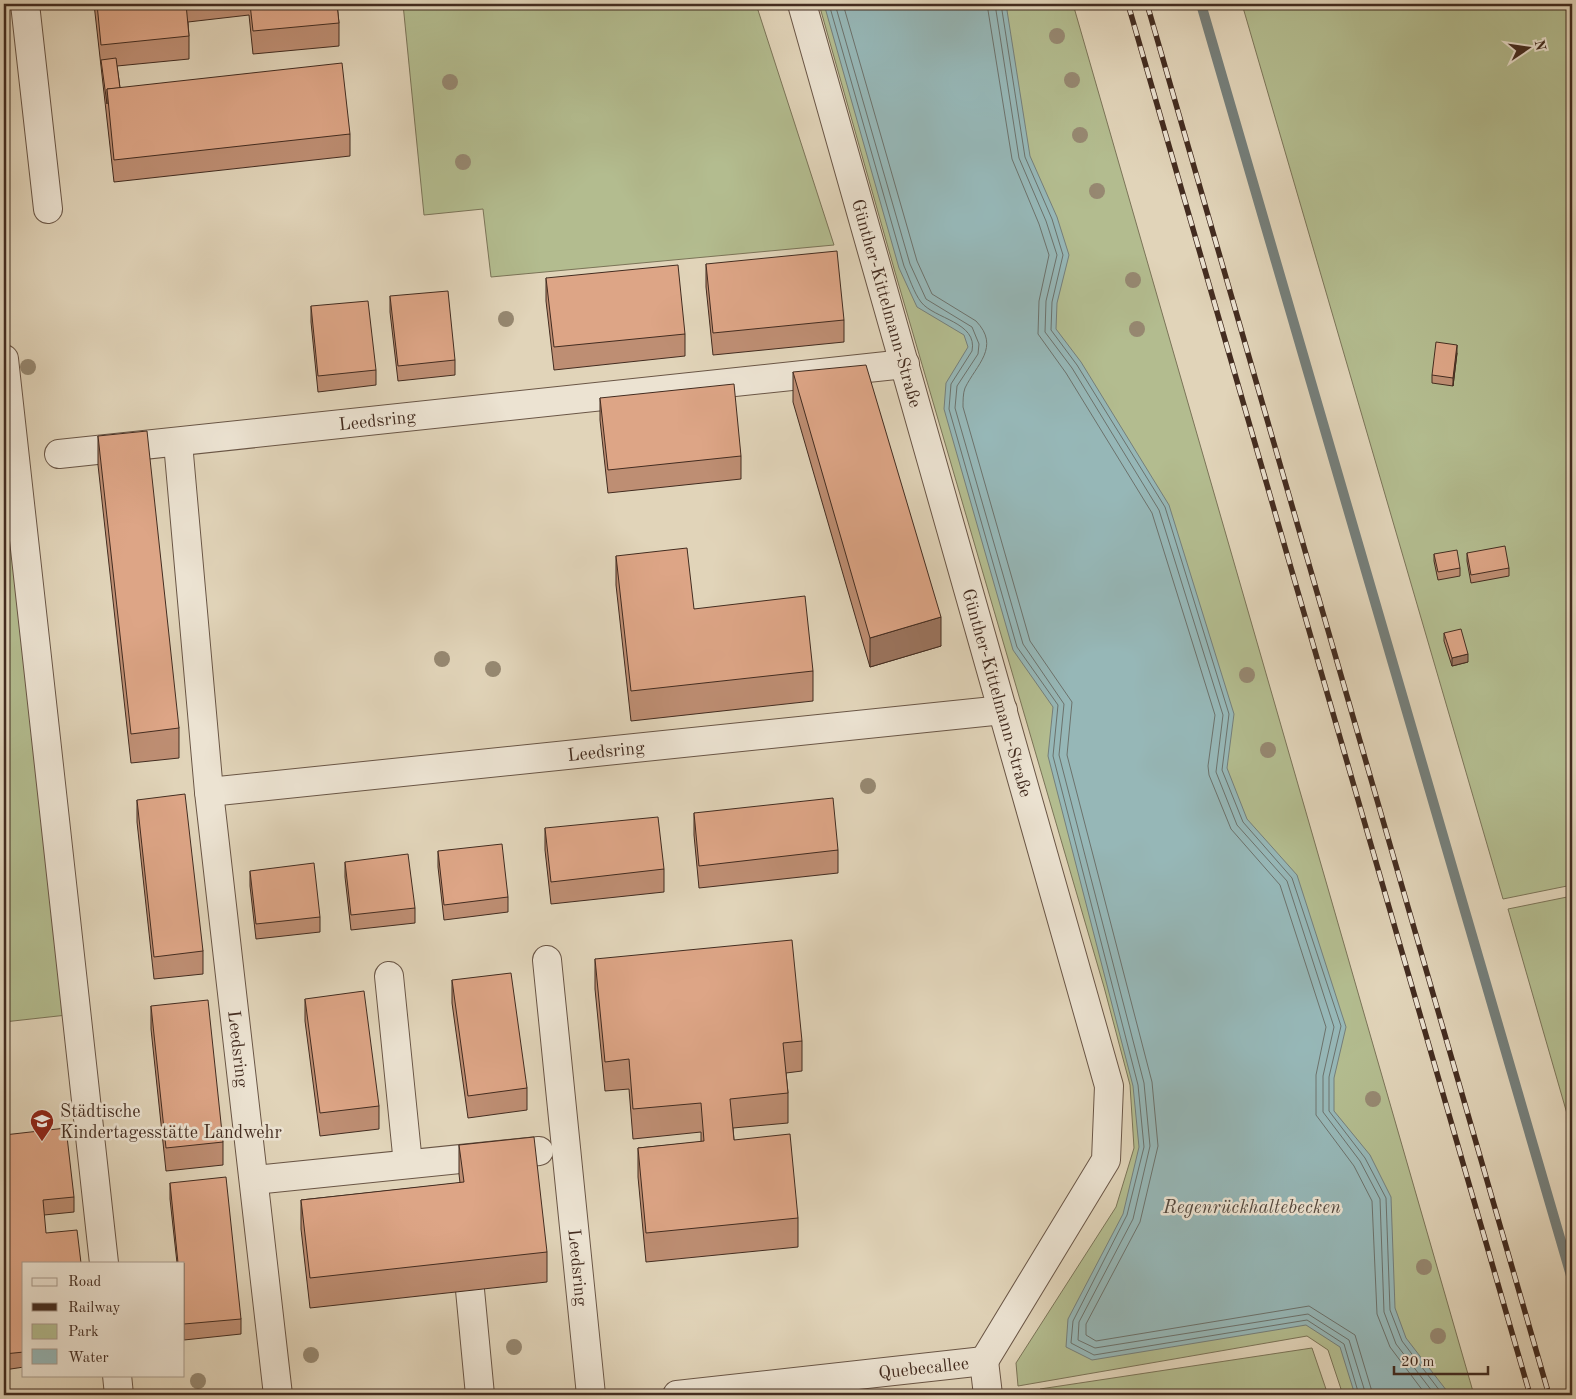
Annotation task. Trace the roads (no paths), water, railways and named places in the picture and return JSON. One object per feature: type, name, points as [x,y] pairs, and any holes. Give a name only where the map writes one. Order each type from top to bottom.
[{"type":"street","points":[[26,4],[48,209]]},
{"type":"street","name":"Günther-Kittelmann-Straße","points":[[802,4],[1109,1086],[1106,1160],[984,1361]]},
{"type":"street","points":[[4,358],[104,1262]]},
{"type":"street","name":"Leedsring","points":[[59,454],[178,443],[905,364]]},
{"type":"street","name":"Leedsring","points":[[178,443],[209,792],[278,1395]]},
{"type":"street","name":"Leedsring","points":[[209,792],[1003,710]]},
{"type":"street","name":"Leedsring","points":[[547,960],[591,1395]]},
{"type":"street","points":[[389,976],[408,1164]]},
{"type":"street","points":[[254,1180],[539,1151]]},
{"type":"street","points":[[470,1290],[480,1395]]},
{"type":"street","name":"Quebecallee","points":[[677,1395],[984,1361],[988,1395]]},
{"type":"street","points":[[117,1376],[119,1395]]},
{"type":"water","name":"Regenrückhaltebecken","points":[[824,4],[1006,4],[1030,156],[1057,217],[1069,255],[1057,303],[1056,329],[1081,362],[1169,505],[1234,714],[1227,768],[1247,819],[1297,875],[1346,1027],[1334,1078],[1334,1111],[1370,1155],[1391,1197],[1395,1308],[1406,1338],[1450,1395],[1355,1395],[1340,1347],[1306,1325],[1092,1360],[1066,1347],[1068,1319],[1123,1214],[1139,1147],[1133,1086],[1048,756],[1053,707],[1013,650],[944,409],[946,383],[968,347],[964,335],[917,307],[899,268]]},
{"type":"waterway","points":[[1201,4],[1572,1279]]},
{"type":"railway","points":[[1128,4],[1530,1395]]},
{"type":"railway","points":[[1147,4],[1549,1395]]},
{"type":"place","name":"Städtische Kindertagesstätte Landwehr","points":[[42,1142]]}]
